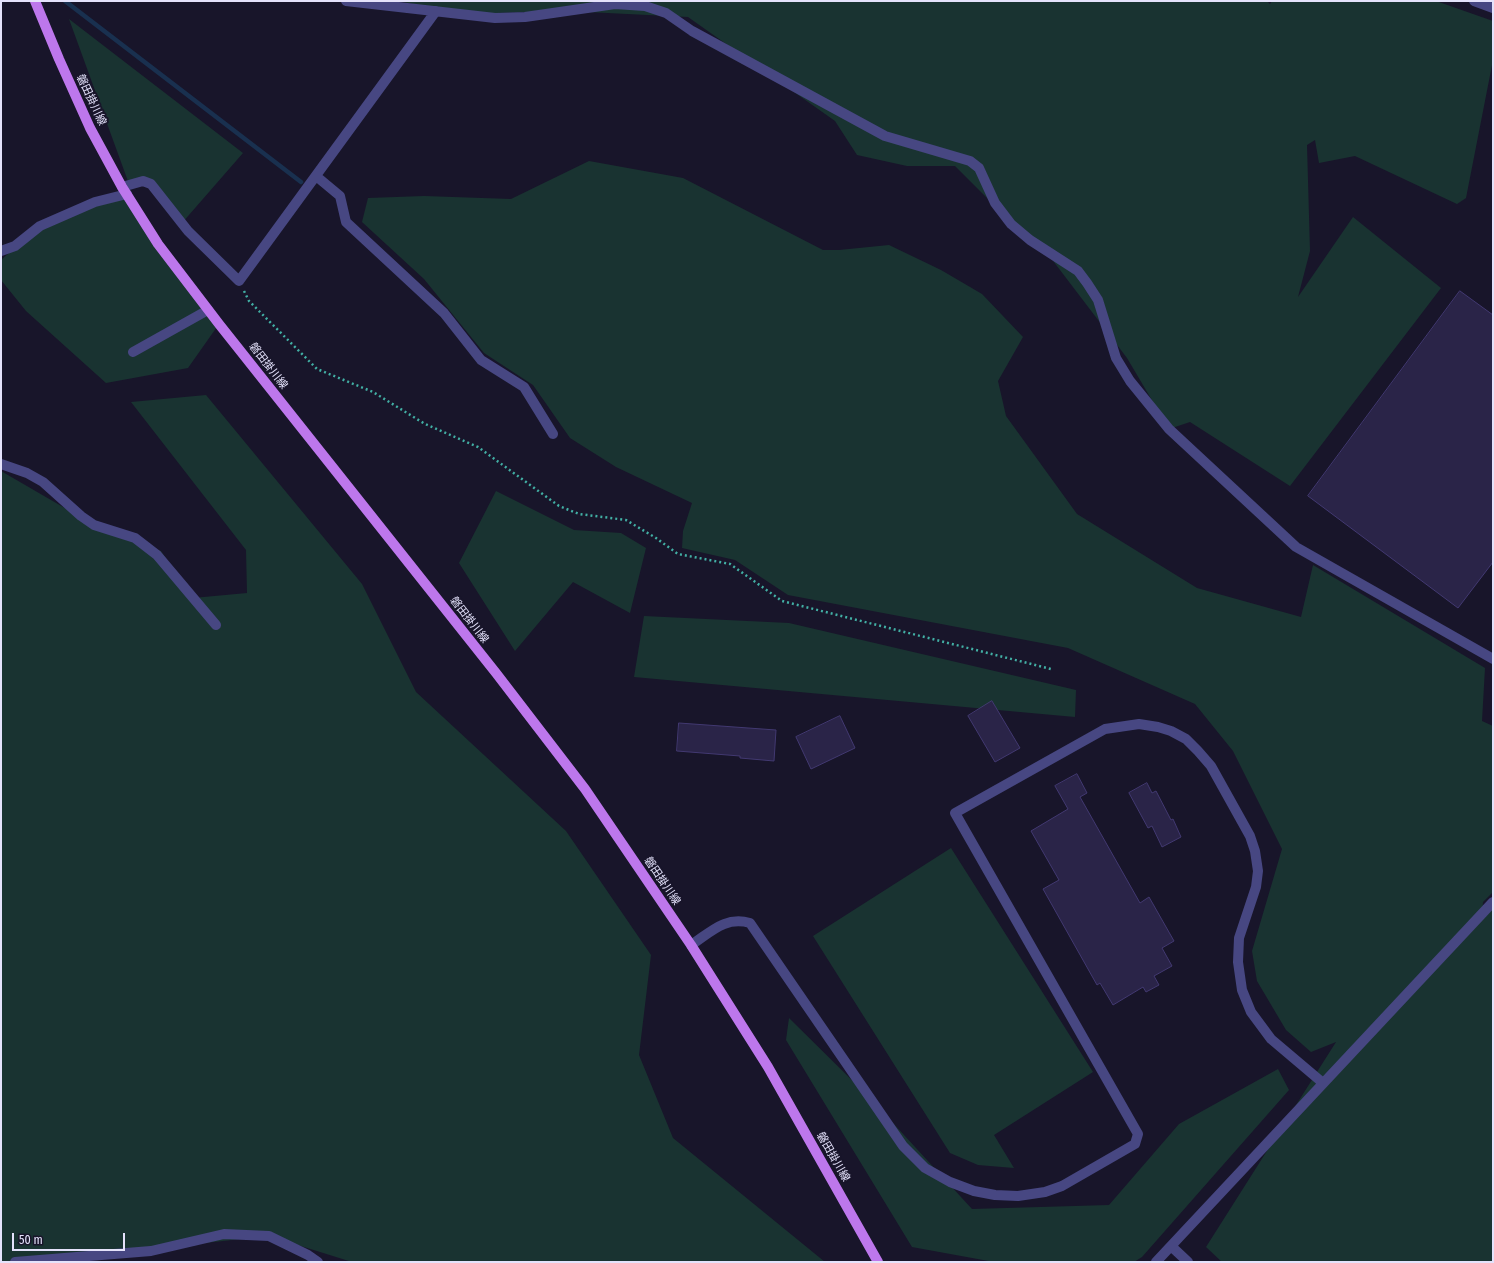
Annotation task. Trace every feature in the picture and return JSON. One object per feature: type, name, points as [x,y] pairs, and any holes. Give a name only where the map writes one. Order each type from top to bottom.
[{"type":"main road","name":"磐田掛川線","points":[[35,1],[90,128],[124,190],[158,244],[208,310],[496,673],[586,789],[691,945],[768,1067],[878,1262]]},
{"type":"street","points":[[346,1],[495,18],[525,17],[615,4],[645,6],[666,12],[692,31],[885,136],[970,161],[979,168],[995,203],[1011,224],[1030,240],[1078,271],[1087,283],[1098,300],[1116,358],[1130,381],[1169,430],[1296,548],[1493,659]]},
{"type":"street","points":[[1474,1],[1493,8]]},
{"type":"street","points":[[1,251],[15,246],[40,226],[143,181],[152,184],[188,231],[239,281],[436,11]]},
{"type":"street","points":[[316,176],[340,196],[346,222],[444,313],[481,360],[524,388],[553,434]]},
{"type":"street","points":[[133,352],[208,310]]},
{"type":"street","points":[[1,464],[27,473],[43,482],[82,516],[94,524],[135,538],[157,555],[216,625]]},
{"type":"street","points":[[691,945],[723,923],[739,920],[750,923],[903,1146],[925,1168],[950,1182],[974,1191],[995,1195],[1018,1196],[1044,1192],[1062,1186],[1135,1144],[1138,1134],[955,812],[1105,729],[1139,724],[1158,727],[1186,739],[1211,766],[1250,836],[1255,851],[1258,871],[1252,902],[1239,938],[1238,962],[1242,990],[1251,1012],[1270,1039],[1323,1083]]},
{"type":"street","points":[[1156,1262],[1493,902]]},
{"type":"street","points":[[15,1262],[150,1251],[224,1234],[269,1236],[308,1255],[318,1262]]},
{"type":"street","points":[[1171,1246],[1188,1262]]},
{"type":"path","points":[[239,281],[249,301],[317,369],[373,392],[425,424],[478,447],[559,506],[579,514],[626,520],[656,538],[678,554],[730,564],[782,601],[1052,670]]},
{"type":"green space","points":[[399,1],[1267,1],[1270,4],[1272,1],[1436,1],[1493,21],[1493,60],[1466,198],[1457,204],[1355,156],[1319,163],[1315,140],[1307,145],[1310,251],[1298,297],[1353,217],[1441,288],[1290,486],[1190,422],[1169,429],[1127,358],[1044,249],[1022,233],[955,166],[907,166],[857,155],[835,121],[688,17],[567,11],[460,14]]},
{"type":"green space","points":[[69,19],[243,153],[182,223],[151,184],[129,184]]},
{"type":"green space","points":[[589,161],[683,178],[823,250],[839,250],[889,245],[941,270],[982,294],[1023,337],[998,381],[1006,416],[1077,514],[1197,588],[1301,617],[1313,565],[1485,668],[1482,721],[1493,726],[1493,892],[1483,902],[1482,916],[1493,908],[1493,1262],[1222,1262],[1206,1247],[1336,1042],[1311,1052],[1286,1030],[1257,981],[1252,951],[1282,849],[1233,751],[1195,704],[1068,648],[788,595],[735,560],[682,548],[683,531],[692,503],[616,467],[570,438],[533,385],[484,353],[424,279],[362,222],[368,198],[424,196],[511,199]]},
{"type":"green space","points":[[127,194],[219,324],[188,368],[106,383],[26,311],[1,280],[1,260],[40,226]]},
{"type":"green space","points":[[206,395],[362,584],[416,692],[566,831],[651,955],[639,1055],[673,1138],[825,1262],[352,1262],[269,1236],[67,1258],[1,1262],[1,471],[94,525],[161,551],[193,598],[247,593],[246,550],[131,402]]},
{"type":"green space","points":[[496,491],[574,530],[621,533],[646,548],[630,613],[573,582],[515,651],[459,563]]},
{"type":"green space","points":[[644,616],[789,623],[1076,690],[1075,717],[634,677]]},
{"type":"green space","points":[[951,848],[1093,1072],[994,1135],[1014,1168],[978,1165],[950,1153],[813,936]]},
{"type":"green space","points":[[789,1018],[870,1098],[972,1209],[1109,1205],[1179,1124],[1278,1069],[1289,1090],[1142,1257],[1134,1262],[994,1262],[912,1247],[786,1040]]},
{"type":"building","points":[[1460,291],[1493,315],[1493,562],[1458,608],[1308,496]]},
{"type":"building","points":[[992,701],[1020,748],[995,762],[968,716]]},
{"type":"building","points":[[840,716],[855,748],[811,769],[796,737]]},
{"type":"building","points":[[679,723],[776,730],[774,761],[740,758],[740,756],[677,751]]},
{"type":"building","points":[[1077,774],[1087,793],[1080,797],[1140,903],[1149,897],[1174,941],[1162,948],[1172,966],[1154,976],[1159,985],[1146,992],[1143,987],[1113,1005],[1100,983],[1097,985],[1043,889],[1059,880],[1031,831],[1068,809],[1055,786]]},
{"type":"building","points":[[1147,783],[1152,793],[1156,791],[1171,820],[1173,819],[1181,837],[1162,847],[1152,826],[1148,828],[1129,793]]},
{"type":"waterway","points":[[65,1],[301,182]]}]
